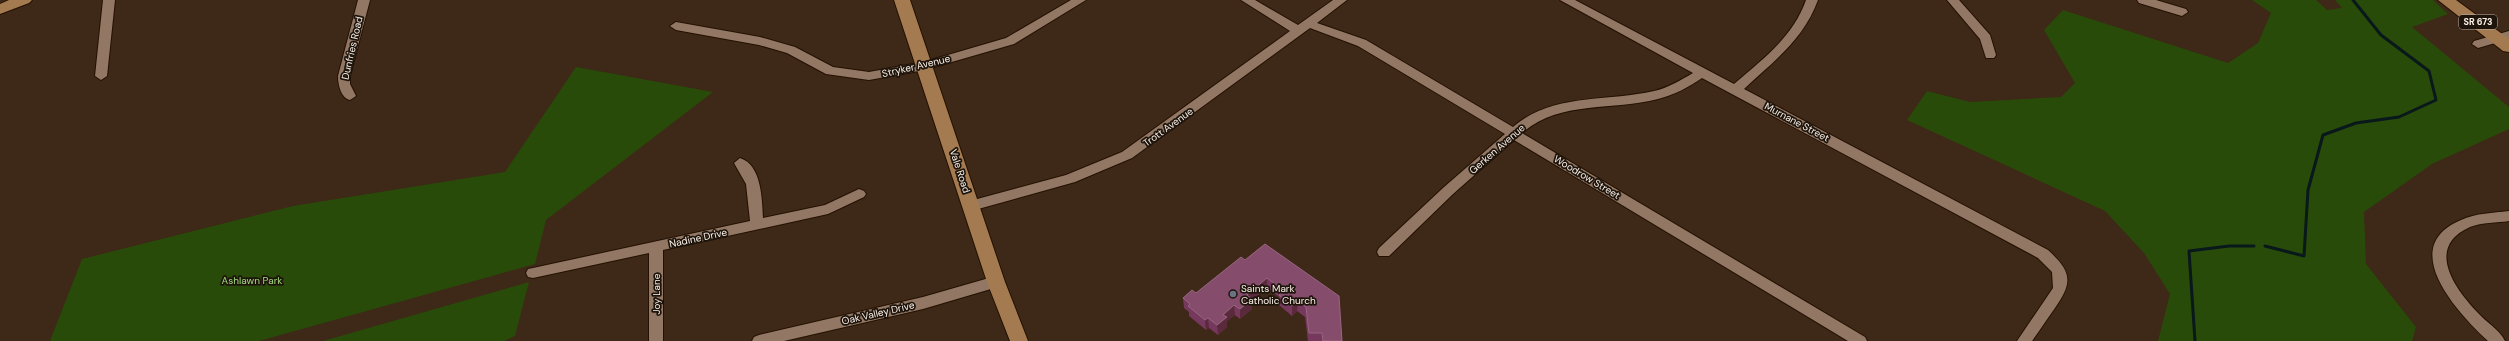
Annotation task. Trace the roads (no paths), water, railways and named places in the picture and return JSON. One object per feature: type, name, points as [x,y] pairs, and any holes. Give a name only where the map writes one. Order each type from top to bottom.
[{"type":"main road","points":[[0,9],[24,0]]},
{"type":"main road","name":"Vale Road","points":[[902,0],[972,206],[996,282],[1019,341]]},
{"type":"main road","name":"SR 673","points":[[2446,0],[2506,40]]},
{"type":"street","points":[[101,76],[109,0]]},
{"type":"street","name":"Dunfries Road","points":[[350,96],[344,84],[344,76],[364,0]]},
{"type":"street","name":"Stryker Avenue","points":[[676,26],[776,45],[796,53],[818,66],[842,74],[883,75],[924,66],[1010,41],[1080,0]]},
{"type":"street","name":"Woodrow Street","points":[[1247,0],[1304,27],[1362,43],[1860,341]]},
{"type":"street","name":"Trott Avenue","points":[[972,206],[1066,181],[1117,161],[1149,142],[1342,0]]},
{"type":"street","name":"Murnane Street","points":[[1566,0],[2028,244],[2053,262],[2058,269],[2062,282],[2060,289],[2024,341]]},
{"type":"street","points":[[1736,90],[1793,36],[1808,13],[1812,0]]},
{"type":"street","points":[[1953,0],[1986,38],[1990,55]]},
{"type":"street","points":[[2143,0],[2182,12]]},
{"type":"street","points":[[2478,44],[2506,40]]},
{"type":"street","name":"Gerken Avenue","points":[[1384,252],[1527,122],[1558,109],[1656,95],[1682,85],[1703,72]]},
{"type":"street","points":[[740,163],[750,174],[754,183],[757,225]]},
{"type":"street","name":"Nadine Drive","points":[[533,273],[828,209],[859,194]]},
{"type":"street","points":[[2498,341],[2476,322],[2453,295],[2440,268],[2439,255],[2445,238],[2463,224],[2475,220],[2509,216]]},
{"type":"street","name":"Joy Lane","points":[[656,247],[656,341]]},
{"type":"street","name":"Oak Valley Drive","points":[[760,341],[923,303],[996,282]]},
{"type":"waterway","points":[[2265,246],[2304,256],[2308,190],[2323,135],[2356,123],[2399,117],[2436,100],[2429,71],[2381,35],[2353,0]]},
{"type":"waterway","points":[[2195,341],[2189,251],[2229,246],[2254,246]]},
{"type":"place","name":"Saints Mark Catholic Church","points":[[1233,294]]},
{"type":"park label","name":"Ashlawn Park","points":[[252,280]]}]
